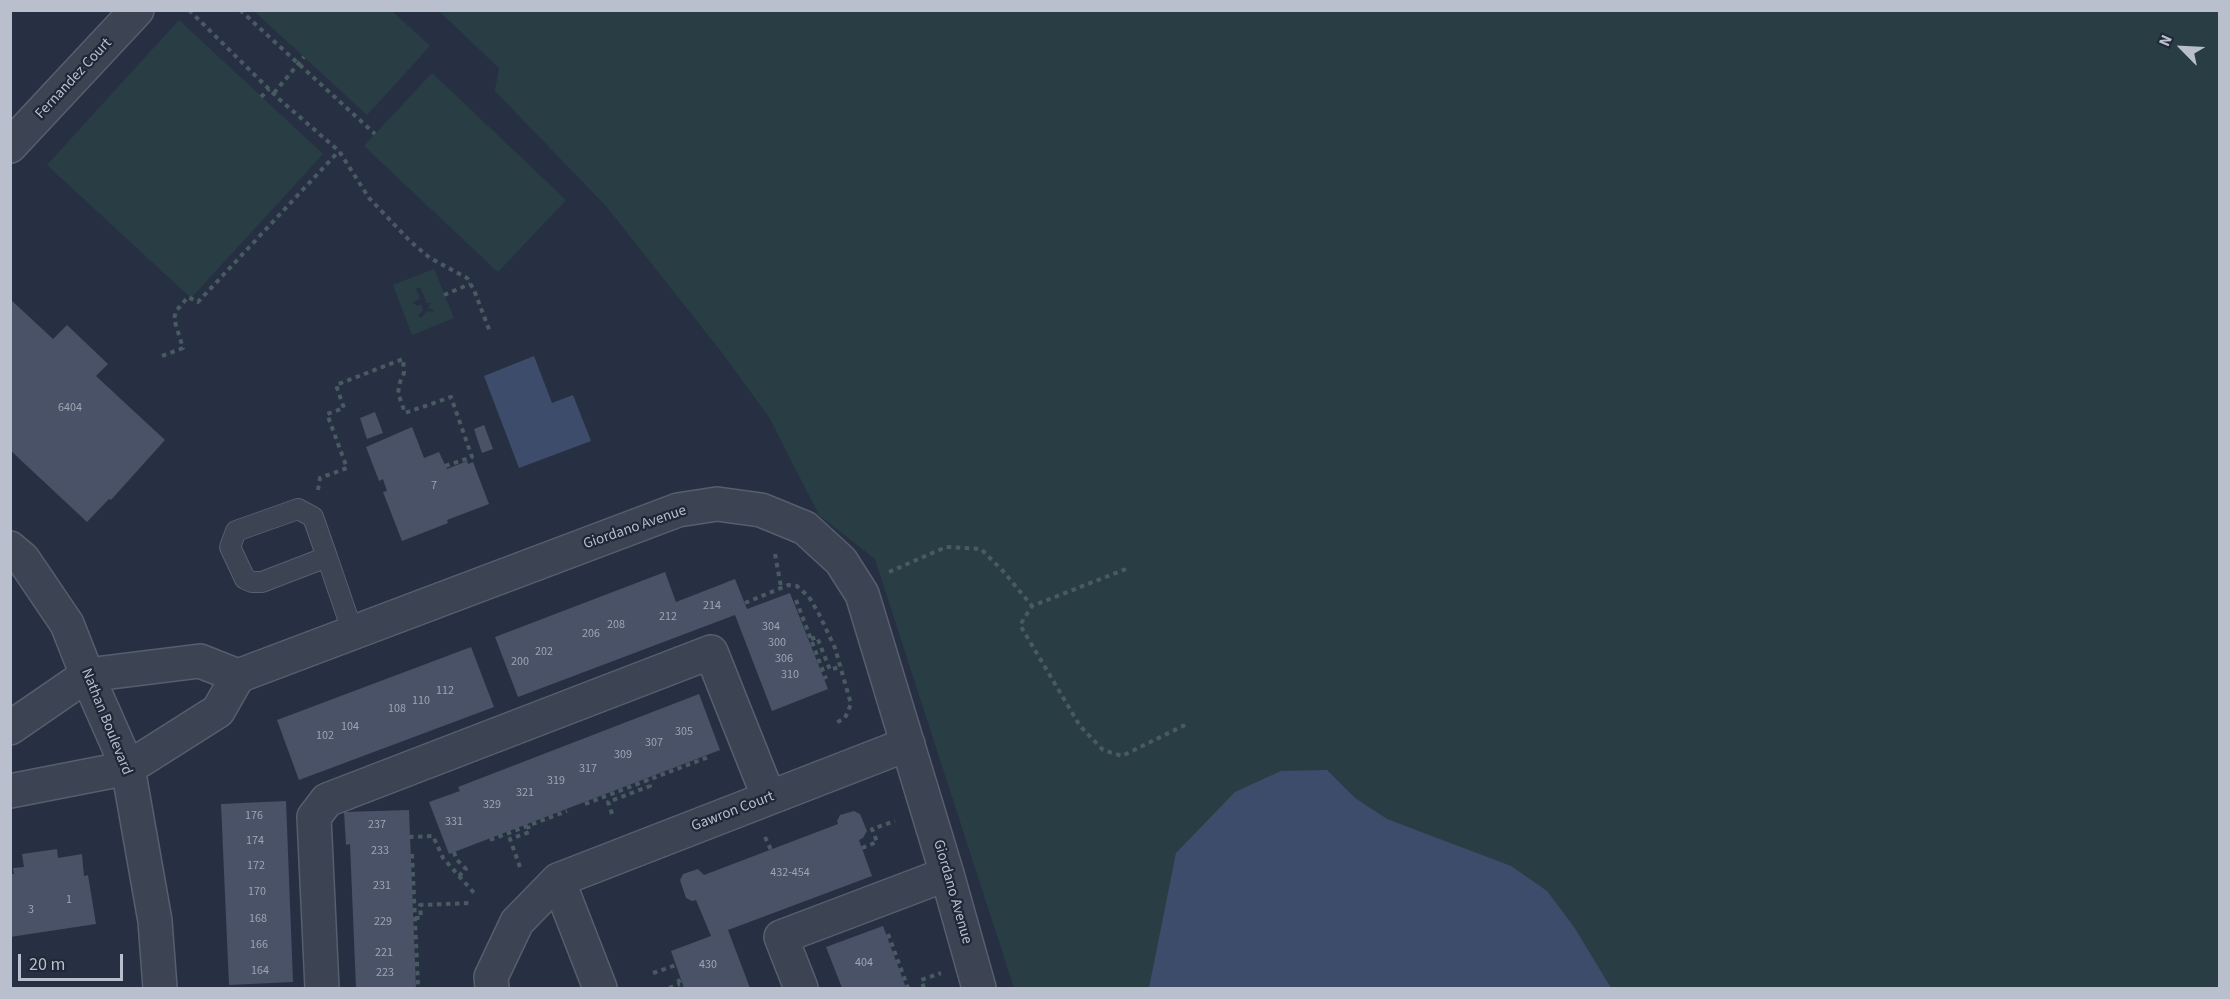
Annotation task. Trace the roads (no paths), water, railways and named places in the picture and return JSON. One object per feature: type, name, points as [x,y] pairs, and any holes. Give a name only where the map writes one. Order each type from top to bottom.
[{"type":"street","name":"Fernandez Court","points":[[10,146],[137,10]]},
{"type":"street","name":"Giordano Avenue","points":[[238,676],[678,510],[717,504],[761,510],[805,528],[841,561],[862,594],[979,988]]},
{"type":"street","name":"Nathan Boulevard","points":[[10,548],[23,559],[67,624],[128,768],[155,921],[160,988]]},
{"type":"street","points":[[322,988],[314,817],[327,800],[711,652],[769,798]]},
{"type":"street","points":[[10,728],[87,675],[200,661],[238,676],[218,711],[128,768],[10,791]]},
{"type":"street","name":"Gawron Court","points":[[492,988],[491,976],[517,922],[558,880],[908,744]]},
{"type":"street","points":[[801,988],[781,936],[947,874]]},
{"type":"street","points":[[558,880],[600,988]]},
{"type":"lane","points":[[327,557],[262,582],[252,582],[245,579],[230,547],[236,531],[247,527],[298,509],[313,517],[327,557],[352,633]]},
{"type":"water","points":[[534,356],[552,403],[573,395],[591,441],[519,468],[484,376]]},
{"type":"water","points":[[1327,770],[1355,798],[1387,819],[1511,866],[1547,891],[1574,927],[1611,988],[1149,988],[1176,853],[1235,792],[1281,771]]}]
